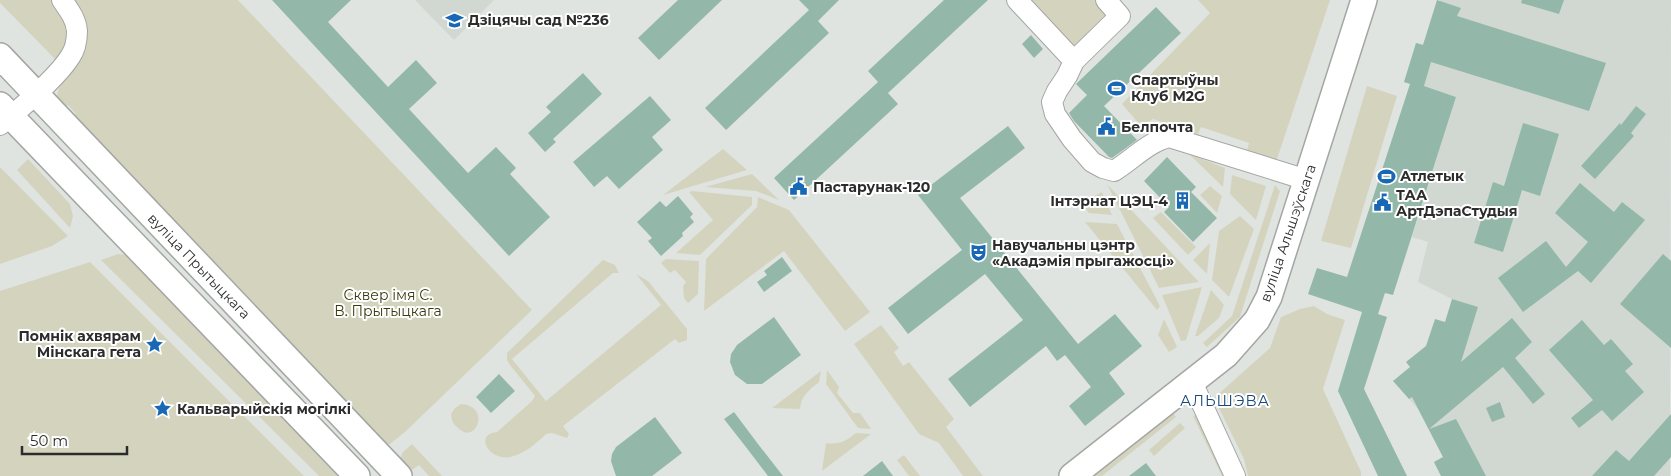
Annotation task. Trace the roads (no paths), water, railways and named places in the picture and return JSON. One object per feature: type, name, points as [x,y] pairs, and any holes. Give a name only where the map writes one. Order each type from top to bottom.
[{"type":"main road","name":"вуліца Альшэўскага","points":[[1072,476],[1226,355],[1257,320],[1268,297],[1364,0]]},
{"type":"main road","name":"вуліца Прытыцкага","points":[[0,56],[399,476]]},
{"type":"main road","points":[[4,115],[90,197],[357,476]]},
{"type":"street","points":[[4,115],[35,94],[70,58],[76,44],[77,30],[73,15],[62,0]]},
{"type":"street","points":[[1017,0],[1074,61]]},
{"type":"street","points":[[1106,0],[1120,16],[1074,61],[1052,102],[1054,114],[1092,162],[1103,168],[1114,170],[1159,139],[1168,137],[1307,180]]},
{"type":"street","points":[[1192,382],[1235,476]]},
{"type":"place","name":"Дзіцячы сад №236","points":[[454,20]]},
{"type":"place","name":"Спартыўны Клуб M2G","points":[[1117,88]]},
{"type":"place","name":"Белпочта","points":[[1107,127]]},
{"type":"place","name":"Атлетык","points":[[1386,176]]},
{"type":"place","name":"Пастарунак-120","points":[[799,187]]},
{"type":"place","name":"Інтэрнат ЦЭЦ-4","points":[[1182,201]]},
{"type":"place","name":"ТАА АртДэпаСтудыя","points":[[1382,203]]},
{"type":"place","name":"Навучальны цэнтр «Акадэмія прыгажосці»","points":[[978,253]]},
{"type":"place","name":"Помнік ахвярам Мінскага гета","points":[[155,344]]},
{"type":"place","name":"Кальварыйскія могілкі","points":[[163,409]]},
{"type":"district","name":"АЛЬШЭВА","points":[[1225,400]]},
{"type":"park label","name":"Сквер імя С. В. Прытыцкага","points":[[388,304]]}]
